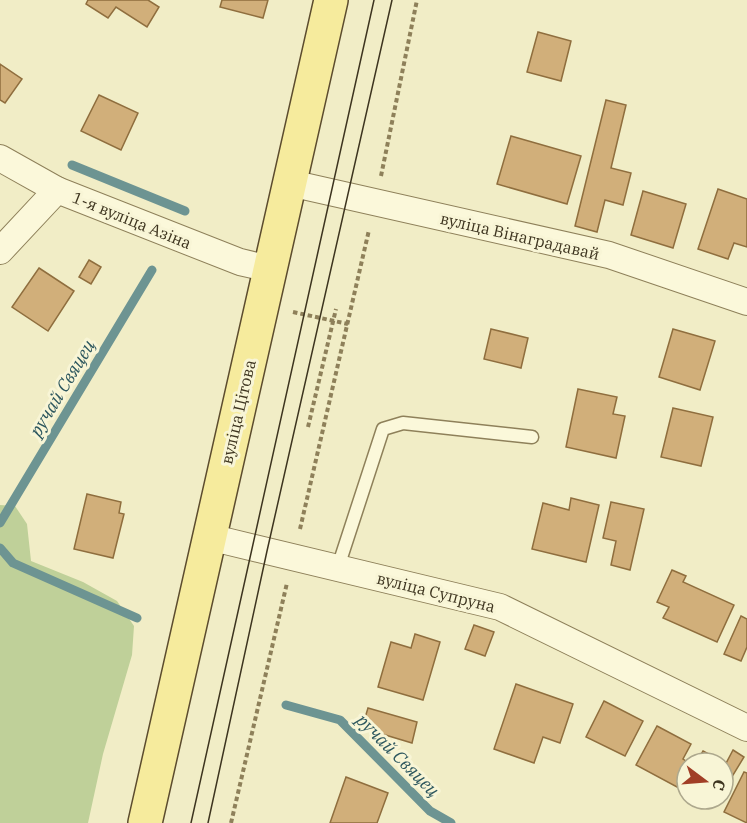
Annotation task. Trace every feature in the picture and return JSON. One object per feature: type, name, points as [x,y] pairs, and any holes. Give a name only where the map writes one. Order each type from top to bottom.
[{"type":"main road","name":"вуліца Цітова","points":[[145,823],[330,0]]},
{"type":"street","name":"1-я вуліца Азіна","points":[[0,158],[57,190],[240,262],[270,269]]},
{"type":"street","name":"вуліца Вінаградавай","points":[[290,183],[609,255],[747,302]]},
{"type":"street","points":[[0,251],[57,190]]},
{"type":"street","name":"вуліца Супруна","points":[[209,537],[500,608],[747,729]]},
{"type":"lane","points":[[338,567],[383,429],[403,423],[532,437]]},
{"type":"path","points":[[231,823],[348,324],[417,0]]},
{"type":"path","points":[[308,427],[336,309]]},
{"type":"path","points":[[293,312],[348,324]]},
{"type":"green space","points":[[0,505],[15,506],[27,524],[31,561],[83,582],[117,601],[134,626],[132,655],[103,754],[88,823],[0,823]]},
{"type":"building","points":[[88,0],[148,0],[159,7],[147,27],[116,7],[108,18],[86,4]]},
{"type":"building","points":[[222,0],[268,0],[263,18],[220,7]]},
{"type":"building","points":[[538,32],[571,41],[561,81],[527,72]]},
{"type":"building","points":[[0,64],[22,79],[5,103],[0,100]]},
{"type":"building","points":[[99,95],[138,113],[121,150],[81,131]]},
{"type":"building","points":[[606,100],[626,105],[611,168],[631,173],[623,205],[605,200],[597,232],[575,226]]},
{"type":"building","points":[[511,136],[581,156],[567,204],[497,184]]},
{"type":"building","points":[[718,189],[747,199],[747,247],[734,243],[728,259],[698,249]]},
{"type":"building","points":[[643,191],[686,204],[673,248],[631,235]]},
{"type":"building","points":[[89,260],[101,267],[91,284],[79,277]]},
{"type":"building","points":[[39,268],[74,291],[48,331],[12,307]]},
{"type":"building","points":[[491,329],[528,338],[521,368],[484,359]]},
{"type":"building","points":[[673,329],[715,341],[700,390],[659,377]]},
{"type":"building","points":[[578,389],[617,397],[613,414],[625,416],[616,458],[566,447]]},
{"type":"building","points":[[673,408],[713,417],[701,466],[661,457]]},
{"type":"building","points":[[87,494],[121,502],[119,513],[124,514],[113,558],[74,549]]},
{"type":"building","points":[[571,498],[599,505],[586,562],[532,549],[543,503],[569,510]]},
{"type":"building","points":[[611,502],[644,509],[630,570],[611,565],[616,541],[603,538]]},
{"type":"building","points":[[672,570],[686,576],[683,582],[734,605],[717,642],[663,618],[669,607],[657,602]]},
{"type":"building","points":[[741,616],[747,619],[747,647],[741,661],[724,654]]},
{"type":"building","points":[[474,625],[494,632],[485,656],[465,649]]},
{"type":"building","points":[[415,634],[440,642],[423,700],[378,687],[391,642],[411,648]]},
{"type":"building","points":[[516,684],[573,704],[560,743],[543,737],[534,763],[494,749]]},
{"type":"building","points":[[604,701],[643,721],[625,756],[586,737]]},
{"type":"building","points":[[368,708],[417,722],[412,743],[362,728]]},
{"type":"building","points":[[657,726],[691,744],[687,751],[675,751],[675,786],[636,765]]},
{"type":"building","points":[[735,751],[744,757],[735,772]]},
{"type":"building","points":[[744,772],[747,773],[747,823],[724,812],[735,811],[735,790]]},
{"type":"building","points":[[346,777],[388,793],[377,823],[330,823]]},
{"type":"waterway","points":[[72,165],[185,211]]},
{"type":"waterway","name":"ручай Свяцец","points":[[0,523],[152,270]]},
{"type":"waterway","name":"ручай Свяцец","points":[[0,548],[13,563],[137,618]]},
{"type":"waterway","name":"ручай Свяцец","points":[[286,705],[340,720],[430,811],[451,823]]},
{"type":"tram line","points":[[191,823],[374,0]]},
{"type":"tram line","points":[[208,823],[392,0]]}]
